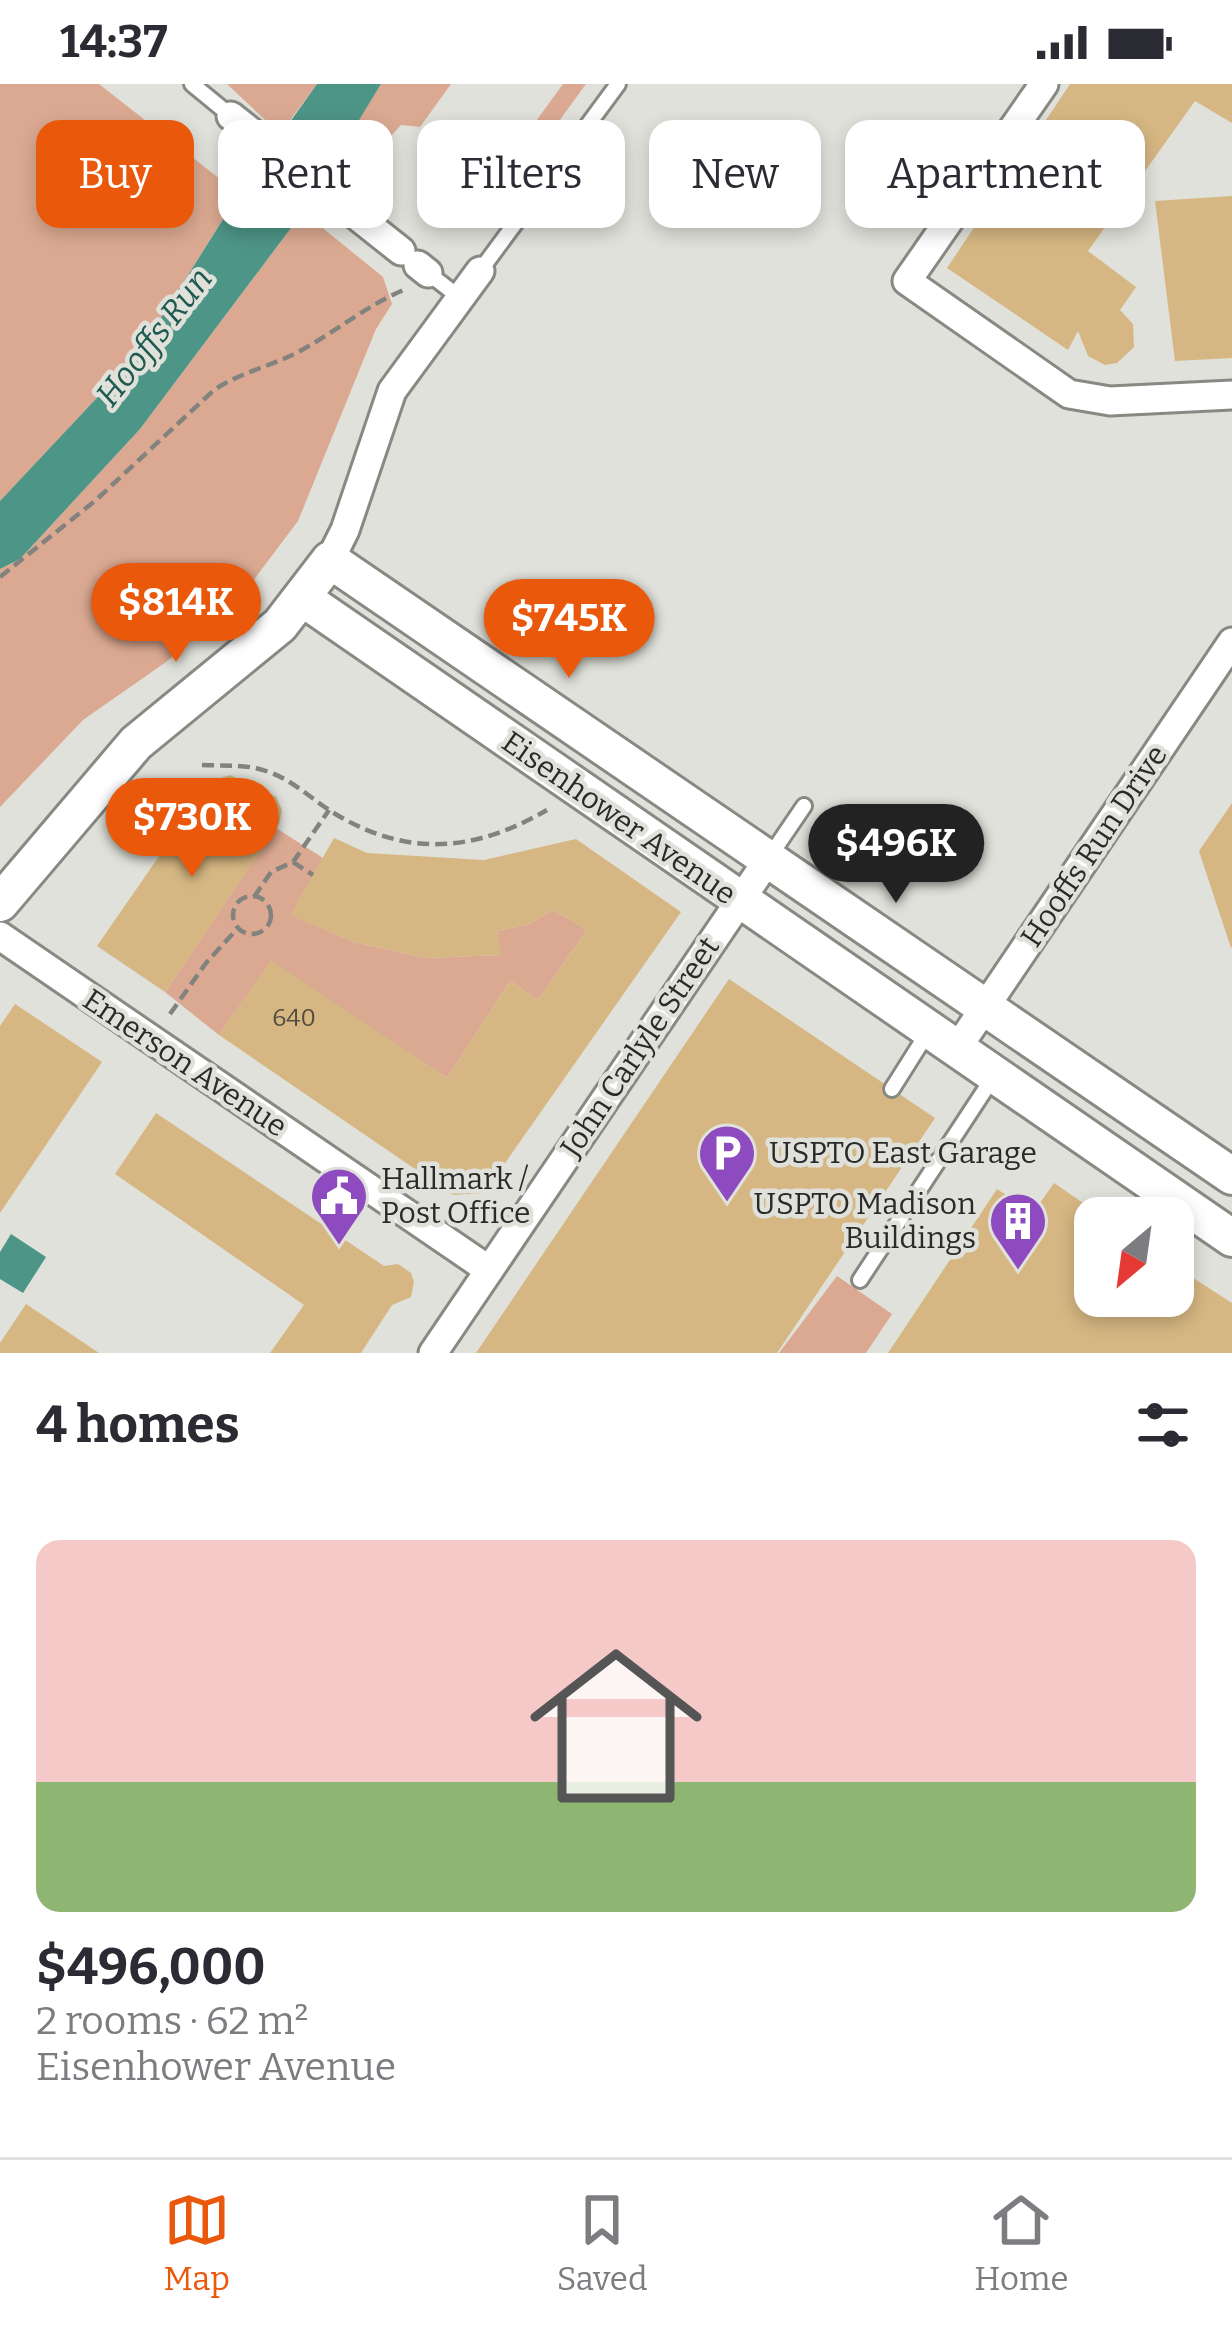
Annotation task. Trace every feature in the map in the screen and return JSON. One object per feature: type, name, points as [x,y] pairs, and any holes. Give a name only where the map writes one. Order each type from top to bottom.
[{"type":"main road","points":[[0,903],[136,743],[243,659],[304,599],[330,560]]},
{"type":"main road","name":"Eisenhower Avenue","points":[[330,560],[1232,1176]]},
{"type":"main road","name":"Eisenhower Avenue","points":[[304,599],[1232,1238]]},
{"type":"street","points":[[1043,84],[907,281],[1070,394],[1110,401],[1232,395]]},
{"type":"street","points":[[231,116],[416,263]]},
{"type":"street","points":[[330,560],[345,530],[392,391],[480,271]]},
{"type":"street","name":"Hooffs Run Drive","points":[[942,1041],[984,1010],[1232,642]]},
{"type":"street","name":"John Carlyle Street","points":[[433,1353],[767,861]]},
{"type":"street","name":"Emerson Avenue","points":[[0,936],[489,1270]]},
{"type":"lane","points":[[192,84],[231,116]]},
{"type":"lane","points":[[480,271],[618,84]]},
{"type":"lane","points":[[416,263],[459,297]]},
{"type":"lane","points":[[767,861],[804,806]]},
{"type":"lane","points":[[892,1088],[942,1041]]},
{"type":"lane","points":[[860,1280],[994,1076]]},
{"type":"path","points":[[0,577],[96,500],[214,390],[232,378],[297,353],[373,303],[403,290]]},
{"type":"path","points":[[202,766],[267,771],[376,833],[435,845],[473,842],[506,832],[547,809]]},
{"type":"path","points":[[254,897],[271,872],[293,862],[329,809]]},
{"type":"path","points":[[293,862],[313,875]]},
{"type":"path","points":[[241,900],[264,901],[270,910],[269,923],[255,933],[238,928],[235,908],[241,900]]},
{"type":"path","points":[[170,1014],[238,928]]},
{"type":"shaded area","points":[[0,84],[99,84],[145,120],[36,120],[36,228],[194,228],[194,159],[218,178],[218,227],[139,353],[0,501]]},
{"type":"shaded area","points":[[227,84],[317,84],[290,120],[265,120]]},
{"type":"shaded area","points":[[381,84],[451,84],[425,120],[417,120],[417,127],[401,125],[393,134],[393,120],[358,120]]},
{"type":"shaded area","points":[[563,84],[586,84],[560,120],[537,120]]},
{"type":"shaded area","points":[[291,228],[323,228],[383,277],[392,304],[376,329],[298,521],[237,602],[166,662],[83,720],[0,807],[0,569],[20,559],[140,429]]},
{"type":"shaded area","points":[[276,828],[323,858],[291,915],[354,942],[426,958],[501,955],[497,931],[528,924],[554,910],[587,930],[538,1000],[510,981],[447,1078],[271,961],[219,1035],[165,992]]},
{"type":"shaded area","points":[[837,1276],[892,1314],[866,1353],[779,1353]]},
{"type":"water","points":[[317,84],[381,84],[359,120],[291,120]]},
{"type":"water","name":"Hooffs Run","points":[[218,227],[291,228],[140,429],[20,559],[0,569],[0,501],[139,353]]},
{"type":"water","points":[[11,1234],[46,1257],[23,1293],[0,1279],[0,1252]]},
{"type":"building","points":[[1070,84],[1232,84],[1232,123],[1195,101],[1145,171],[1145,120],[1046,120]]},
{"type":"building","points":[[1232,196],[1232,358],[1175,361],[1155,201]]},
{"type":"building","points":[[974,228],[1104,228],[1088,251],[1136,287],[1120,310],[1133,324],[1134,347],[1117,363],[1105,365],[1088,356],[1078,331],[1068,350],[947,268]]},
{"type":"building","points":[[230,775],[276,797],[282,810],[279,824],[165,992],[97,946],[211,781]]},
{"type":"building","points":[[1232,803],[1232,947],[1231,948],[1199,851]]},
{"type":"building","points":[[334,838],[367,853],[484,860],[576,839],[681,912],[484,1193],[453,1195],[219,1035],[271,960],[447,1078],[510,981],[538,1000],[587,930],[554,910],[528,924],[497,931],[502,955],[426,958],[354,942],[290,915]]},
{"type":"building","name":"USPTO East Garage","points":[[729,979],[935,1118],[777,1353],[476,1353]]},
{"type":"building","points":[[15,1004],[102,1062],[0,1213],[0,1026]]},
{"type":"building","points":[[156,1113],[384,1266],[398,1264],[411,1273],[411,1297],[392,1305],[361,1353],[270,1353],[304,1305],[115,1174]]},
{"type":"building","name":"USPTO Madison Buildings","points":[[1054,1183],[1074,1197],[1074,1317],[1194,1317],[1194,1279],[1232,1303],[1232,1353],[888,1353],[997,1189],[1033,1213]]},
{"type":"building","points":[[26,1304],[99,1353],[0,1353],[0,1343]]},
{"type":"place","name":"USPTO East Garage","points":[[727,1204]]},
{"type":"place","name":"Hallmark / Post Office","points":[[339,1247]]},
{"type":"place","name":"USPTO Madison Buildings","points":[[1018,1272]]}]
